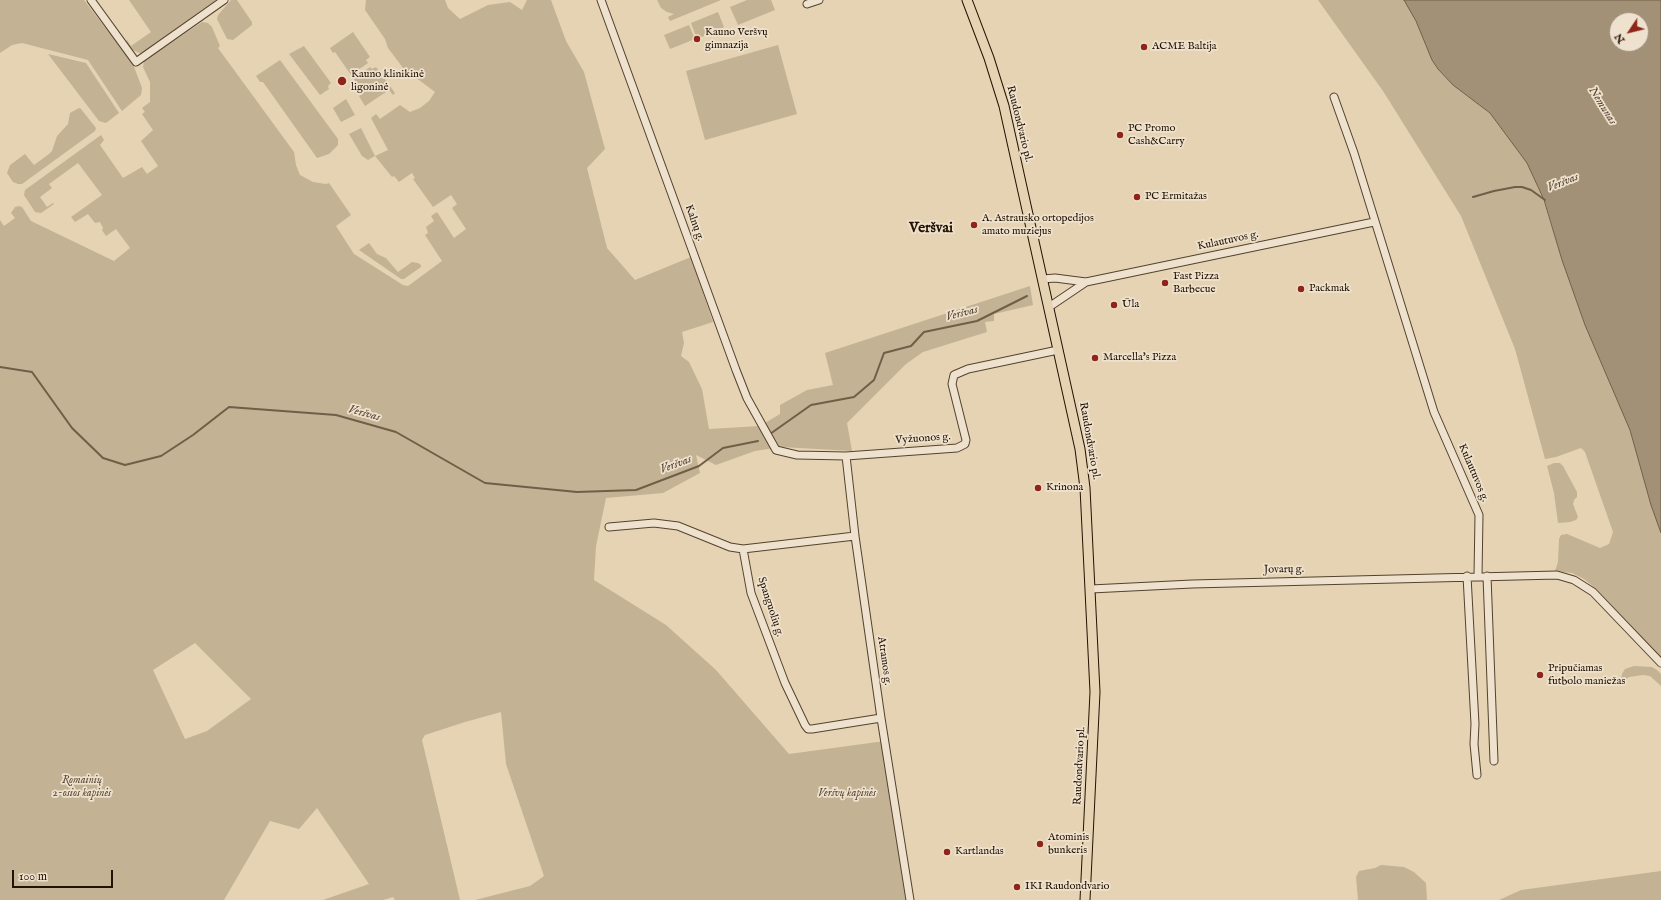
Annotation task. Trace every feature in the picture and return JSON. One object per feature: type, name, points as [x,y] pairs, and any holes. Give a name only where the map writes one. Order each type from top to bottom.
[{"type":"main road","name":"Raudondvario pl.","points":[[967,0],[989,58],[1004,106],[1080,449],[1085,488],[1095,692],[1085,900]]},
{"type":"street","points":[[91,1],[136,62],[224,0]]},
{"type":"street","name":"Kalnų g.","points":[[601,0],[747,398],[776,450],[797,455],[846,456]]},
{"type":"street","points":[[807,4],[819,0]]},
{"type":"street","name":"Kulautuvos g.","points":[[1334,97],[1354,153],[1374,222],[1434,412],[1479,515],[1478,576]]},
{"type":"street","name":"Kulautuvos g.","points":[[1043,279],[1055,278],[1086,282],[1374,222]]},
{"type":"street","name":"Kulautuvos g.","points":[[1049,307],[1086,282]]},
{"type":"street","name":"Vyžuonos g.","points":[[846,456],[962,446],[965,444],[966,440],[952,384],[954,375],[968,369],[1058,350]]},
{"type":"street","name":"Atramos g.","points":[[846,456],[855,536],[881,718],[910,900]]},
{"type":"street","points":[[609,527],[654,523],[678,526],[730,547],[743,550],[855,536]]},
{"type":"street","name":"Spanguolių g.","points":[[743,550],[752,593],[784,683],[808,729],[881,718]]},
{"type":"street","points":[[1478,576],[1552,575],[1574,580],[1593,592],[1661,663]]},
{"type":"street","points":[[1467,576],[1475,724],[1474,744],[1477,775]]},
{"type":"street","name":"Jovarų g.","points":[[1091,589],[1192,584],[1478,576]]},
{"type":"street","points":[[1487,576],[1494,761]]},
{"type":"green space","points":[[0,0],[84,0],[133,64],[142,88],[141,95],[122,111],[88,60],[22,43],[12,45],[0,53]]},
{"type":"green space","points":[[129,0],[218,0],[144,52],[140,53],[132,50],[126,41],[127,40],[131,46],[151,32]]},
{"type":"green space","points":[[231,0],[237,0],[252,22],[252,25],[233,40],[227,39],[217,19],[218,15]]},
{"type":"green space","points":[[366,0],[445,0],[448,8],[460,19],[488,5],[510,2],[522,10],[527,0],[551,0],[566,41],[584,72],[605,149],[587,168],[607,248],[635,280],[691,257],[713,322],[682,332],[684,343],[681,356],[689,362],[702,389],[709,429],[760,426],[780,414],[780,405],[807,390],[833,385],[825,353],[1030,286],[1033,305],[994,314],[994,321],[985,322],[987,332],[923,352],[906,364],[847,423],[852,451],[781,447],[755,451],[716,465],[696,455],[700,473],[663,493],[606,498],[596,546],[594,580],[666,625],[716,670],[789,754],[885,741],[910,900],[475,900],[530,886],[544,876],[506,764],[501,712],[425,735],[422,740],[460,900],[395,900],[393,897],[383,900],[323,900],[369,884],[317,808],[299,829],[270,821],[224,900],[0,900],[0,220],[4,226],[15,218],[11,213],[15,207],[19,206],[22,207],[31,221],[114,261],[130,248],[116,229],[106,236],[102,230],[103,228],[100,222],[95,223],[88,214],[75,222],[71,217],[102,195],[78,163],[49,184],[52,188],[40,197],[47,207],[53,203],[54,204],[41,213],[35,212],[24,195],[25,190],[101,135],[104,140],[100,145],[123,178],[142,167],[147,174],[158,166],[141,141],[153,130],[142,114],[145,112],[142,108],[150,102],[150,82],[143,67],[144,61],[202,22],[208,23],[212,27],[220,46],[218,48],[294,152],[296,165],[300,175],[313,182],[329,183],[351,215],[336,226],[354,254],[403,285],[408,286],[442,261],[425,235],[428,233],[426,227],[434,221],[431,216],[437,212],[454,238],[466,229],[452,208],[457,204],[451,195],[433,207],[413,179],[415,178],[412,173],[399,182],[394,176],[392,177],[375,156],[388,150],[371,118],[376,114],[380,119],[400,105],[410,112],[420,108],[429,101],[435,92],[403,68],[388,48],[385,39],[365,10]],"holes":[[[195,643],[251,699],[207,731],[185,739],[153,670]]]},
{"type":"green space","points":[[657,0],[721,0],[670,21],[668,17],[674,14],[661,8]]},
{"type":"green space","points":[[747,0],[771,0],[775,10],[738,25],[730,7]]},
{"type":"green space","points":[[1318,0],[1404,0],[1416,21],[1432,60],[1438,69],[1453,85],[1490,113],[1527,163],[1544,202],[1562,260],[1585,325],[1630,430],[1651,505],[1661,533],[1661,657],[1595,588],[1584,579],[1572,573],[1555,571],[1558,562],[1559,539],[1561,535],[1567,534],[1600,548],[1609,544],[1613,532],[1585,452],[1581,448],[1556,457],[1545,459],[1515,349],[1461,216],[1383,91]]},
{"type":"green space","points":[[718,12],[724,27],[697,39],[691,23]]},
{"type":"green space","points":[[689,25],[695,39],[670,49],[664,35]]},
{"type":"green space","points":[[353,32],[370,57],[366,60],[368,63],[351,75],[335,52],[333,53],[330,48]]},
{"type":"green space","points":[[778,45],[797,114],[705,140],[686,71]]},
{"type":"green space","points":[[304,46],[331,83],[328,86],[329,89],[320,95],[289,54]]},
{"type":"green space","points":[[48,54],[86,63],[119,113],[106,123],[99,121]]},
{"type":"green space","points":[[280,60],[338,139],[338,145],[329,154],[317,158],[263,82],[260,82],[256,76]]},
{"type":"green space","points":[[370,67],[372,69],[376,67],[395,93],[393,95],[389,90],[365,106],[359,96],[362,94],[354,79]]},
{"type":"green space","points":[[346,99],[355,115],[341,122],[333,108]]},
{"type":"green space","points":[[79,108],[96,128],[95,131],[22,184],[13,182],[7,173],[10,165],[25,154],[34,165],[49,154],[52,151],[57,136],[68,124],[70,113]]},
{"type":"green space","points":[[361,128],[375,156],[368,160],[362,156],[349,134]]},
{"type":"green space","points":[[369,243],[377,254],[386,258],[398,272],[412,262],[418,263],[421,267],[404,279],[401,279],[359,250]]},
{"type":"green space","points":[[1554,463],[1560,463],[1563,466],[1577,492],[1577,497],[1573,504],[1578,517],[1576,520],[1570,522],[1558,523],[1554,493],[1547,466]]},
{"type":"green space","points":[[1634,666],[1652,667],[1657,670],[1661,674],[1661,686],[1650,676],[1643,675],[1629,677],[1624,682],[1621,680],[1625,669]]},
{"type":"green space","points":[[1381,865],[1404,867],[1414,872],[1426,883],[1427,900],[1358,900],[1356,877],[1359,871],[1375,868]]},
{"type":"green space","points":[[1661,871],[1661,900],[1499,900],[1521,890]]},
{"type":"water","name":"Nemunas","points":[[1404,0],[1661,0],[1661,533],[1651,505],[1630,430],[1585,325],[1562,260],[1544,200],[1527,163],[1490,113],[1453,85],[1432,60],[1416,21]]},
{"type":"waterway","name":"Veršvas","points":[[1473,197],[1494,191],[1522,187],[1531,190],[1545,200]]},
{"type":"waterway","name":"Veršvas","points":[[770,434],[811,405],[854,397],[874,380],[884,353],[911,346],[924,332],[977,321],[1027,296]]},
{"type":"waterway","name":"Veršvas","points":[[0,367],[32,372],[72,428],[103,458],[125,465],[161,456],[193,435],[229,407],[336,415],[396,432],[485,483],[577,492],[636,490],[699,466],[723,448],[758,441]]},
{"type":"place","name":"Kauno Veršvų gimnazija","points":[[697,39]]},
{"type":"place","name":"ACME Baltija","points":[[1144,47]]},
{"type":"place","name":"Kauno klinikinė ligoninė","points":[[342,81]]},
{"type":"place","name":"PC Promo Cash&Carry","points":[[1120,135]]},
{"type":"place","name":"PC Ermitažas","points":[[1137,197]]},
{"type":"place","name":"A. Astrausko ortopedijos amato muziejus","points":[[974,225]]},
{"type":"place","name":"Fast Pizza Barbecue","points":[[1165,283]]},
{"type":"place","name":"Packmak","points":[[1301,289]]},
{"type":"place","name":"Ūla","points":[[1114,305]]},
{"type":"place","name":"Marcella's Pizza","points":[[1095,358]]},
{"type":"place","name":"Krinona","points":[[1038,488]]},
{"type":"place","name":"Pripučiamas futbolo maniežas","points":[[1540,675]]},
{"type":"place","name":"Atominis bunkeris","points":[[1040,844]]},
{"type":"place","name":"Kartlandas","points":[[947,852]]},
{"type":"place","name":"IKI Raudondvario","points":[[1017,887]]},
{"type":"district","name":"Veršvai","points":[[931,229]]},
{"type":"park label","name":"Romainių 2-osios kapinės","points":[[82,787]]},
{"type":"park label","name":"Veršvų kapinės","points":[[847,794]]}]
